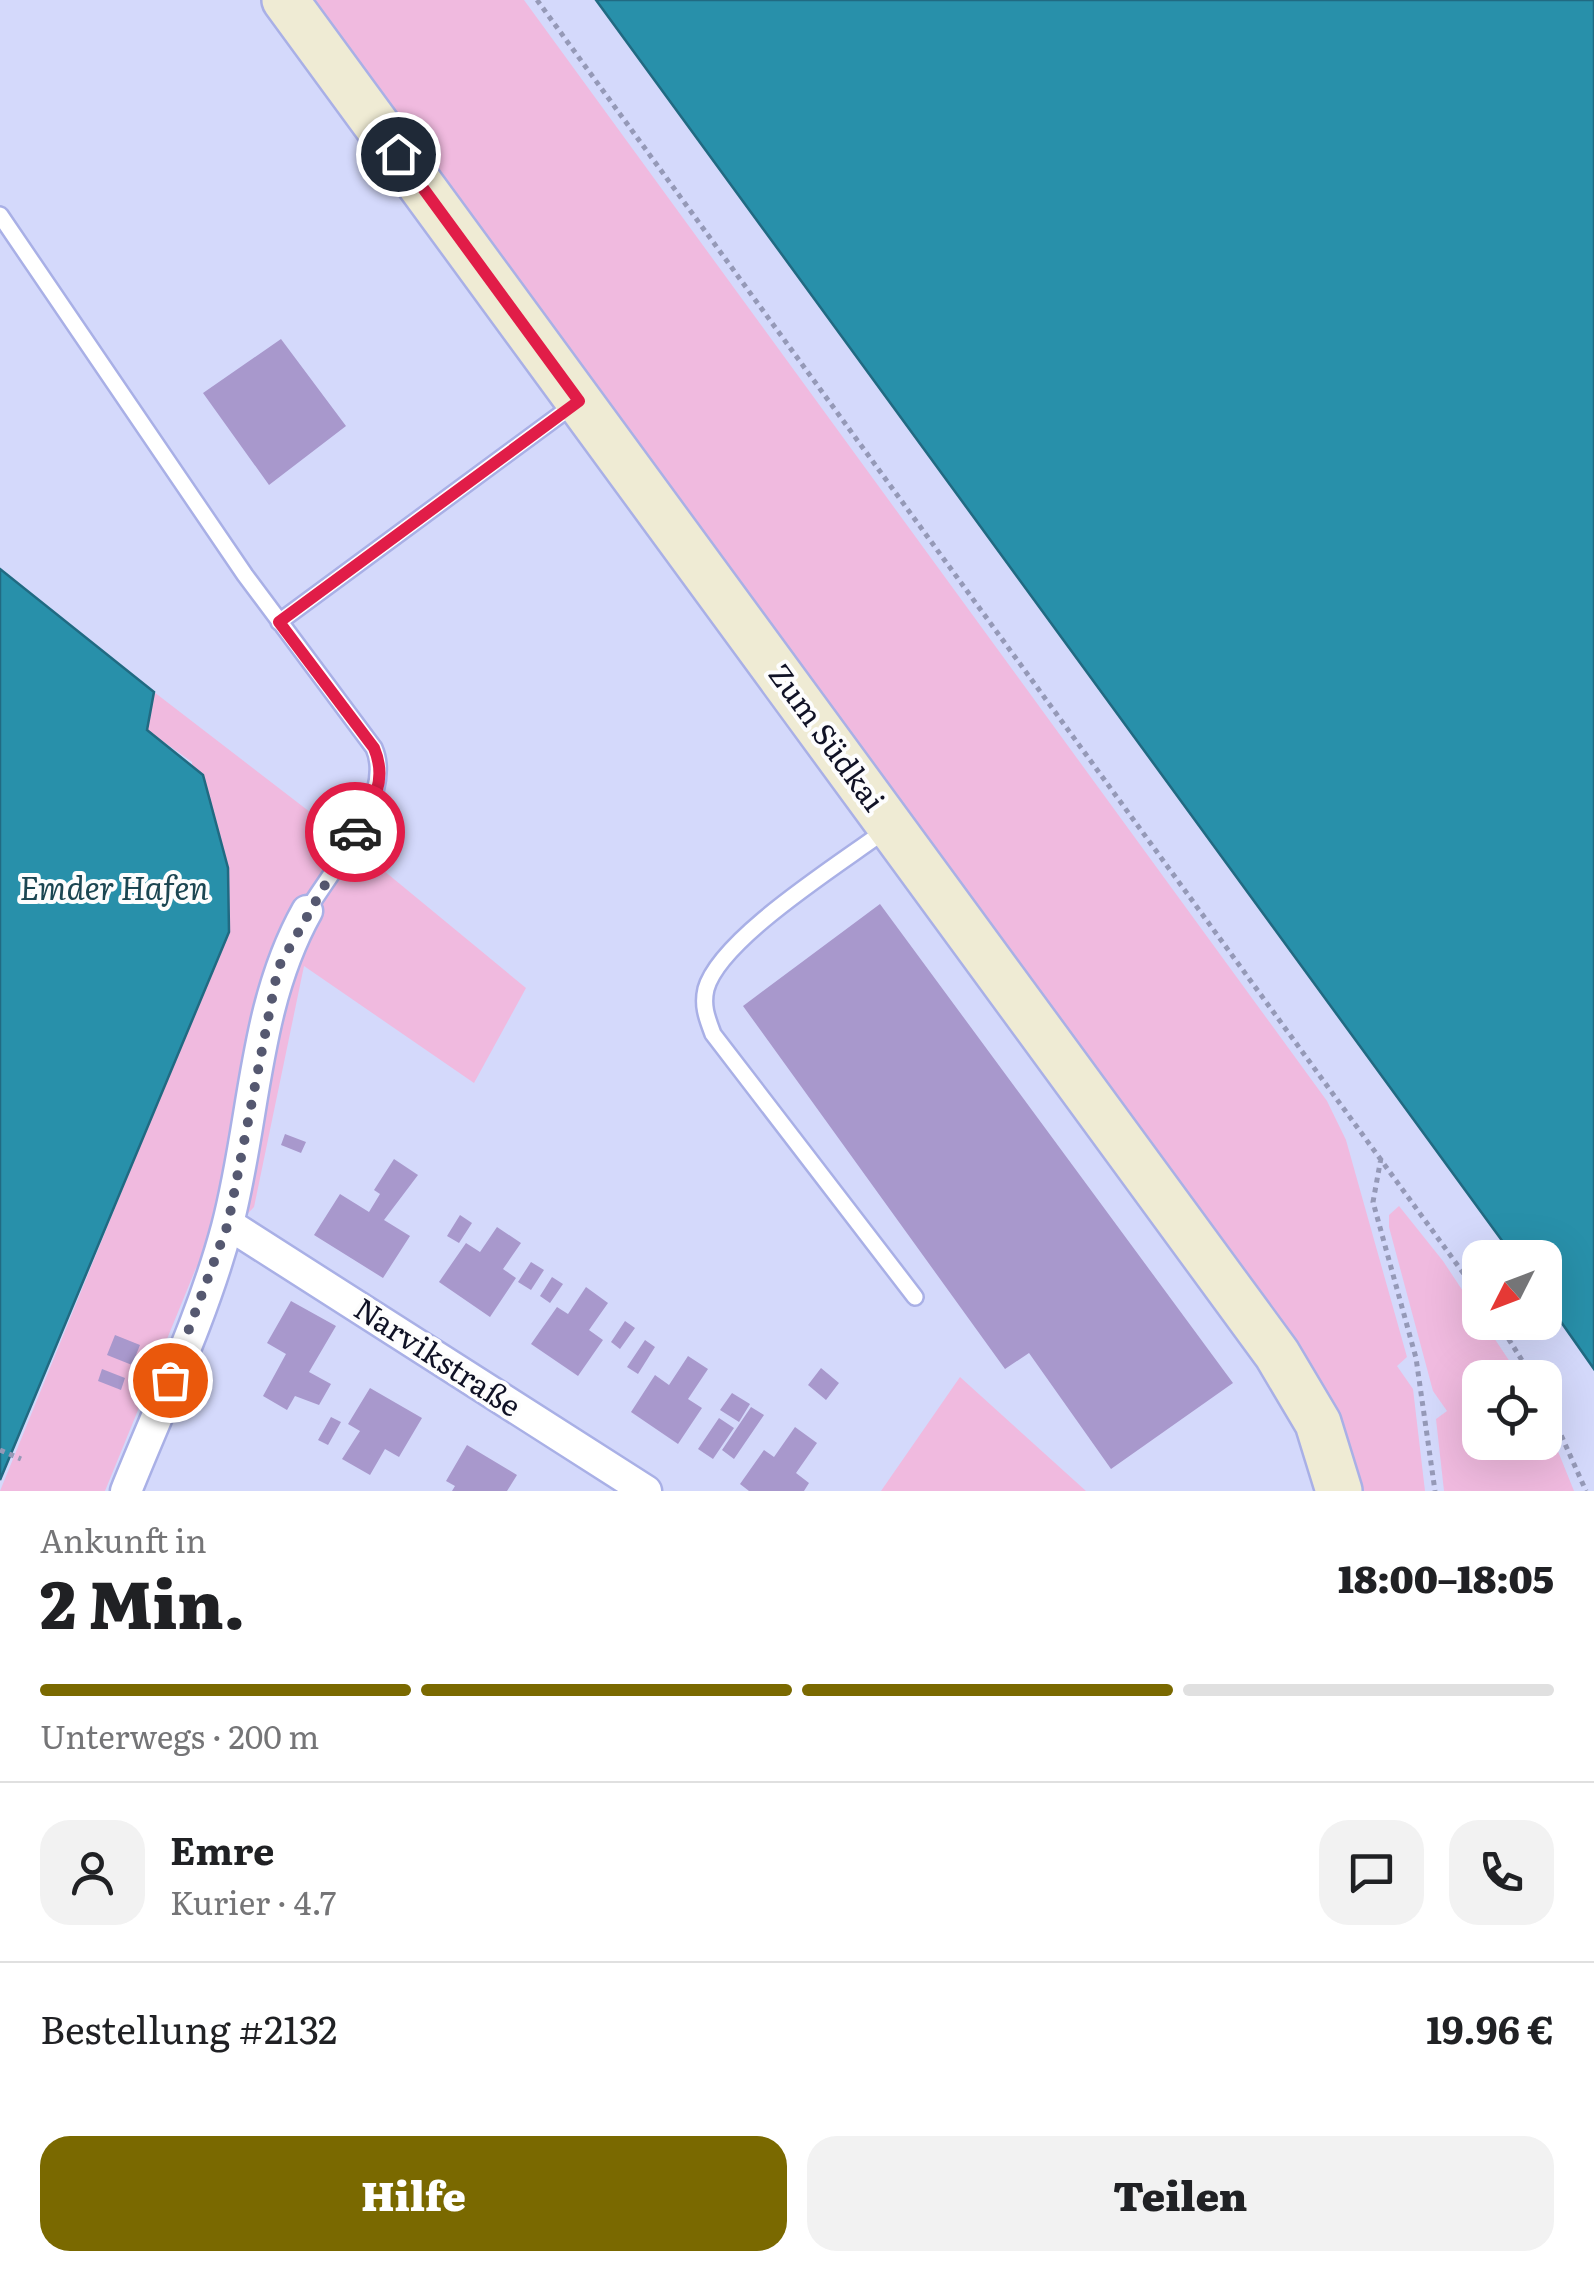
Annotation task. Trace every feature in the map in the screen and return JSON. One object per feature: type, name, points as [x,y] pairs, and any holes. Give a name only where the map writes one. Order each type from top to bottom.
[{"type":"street","name":"Zum Südkai","points":[[284,0],[1297,1384],[1318,1424],[1340,1491]]},
{"type":"street","points":[[126,1491],[228,1224],[278,968],[306,910]]},
{"type":"street","name":"Narvikstraße","points":[[228,1224],[646,1491]]},
{"type":"lane","points":[[0,215],[279,622],[374,748],[382,765],[375,799],[306,910]]},
{"type":"lane","points":[[279,622],[579,401]]},
{"type":"lane","points":[[890,826],[733,948],[706,988],[704,1012],[713,1034],[914,1297]]},
{"type":"path","points":[[537,0],[1462,1271]]},
{"type":"path","points":[[1381,1158],[1373,1202],[1416,1358],[1435,1491]]},
{"type":"path","points":[[1562,1437],[1586,1491]]},
{"type":"path","points":[[0,1450],[21,1459]]},
{"type":"shaded area","points":[[308,0],[524,0],[1327,1101],[1346,1140],[1407,1357],[1397,1366],[1413,1389],[1425,1491],[1358,1491]]},
{"type":"shaded area","points":[[154,692],[349,842],[526,988],[474,1083],[304,966],[254,1207],[196,1268],[105,1491],[0,1491],[180,1048],[192,762],[147,730]]},
{"type":"shaded area","points":[[1399,1206],[1462,1290],[1462,1340],[1495,1340],[1509,1360],[1462,1360],[1462,1460],[1562,1460],[1574,1491],[1444,1491],[1436,1419],[1447,1411],[1433,1391],[1389,1215]]},
{"type":"shaded area","points":[[960,1377],[1086,1491],[881,1491]]},
{"type":"water","points":[[596,0],[1594,0],[1594,1369],[1562,1323],[1562,1240],[1502,1240]]},
{"type":"water","name":"Emder Hafen","points":[[0,569],[154,692],[147,730],[203,775],[228,868],[229,932],[0,1480]]},
{"type":"building","points":[[281,339],[346,426],[269,485],[203,393]]},
{"type":"building","points":[[880,904],[1233,1383],[1111,1469],[1029,1353],[1005,1369],[743,1006]]},
{"type":"building","points":[[285,1134],[306,1142],[301,1153],[281,1145]]},
{"type":"building","points":[[394,1159],[418,1175],[384,1220],[410,1236],[383,1278],[314,1235],[340,1194],[369,1212],[380,1194],[374,1190]]},
{"type":"building","points":[[460,1215],[472,1223],[459,1243],[447,1236]]},
{"type":"building","points":[[497,1227],[521,1243],[503,1269],[516,1278],[490,1317],[439,1282],[466,1243],[480,1252]]},
{"type":"building","points":[[531,1262],[544,1270],[531,1290],[518,1282]]},
{"type":"building","points":[[552,1277],[563,1284],[550,1303],[540,1296]]},
{"type":"building","points":[[586,1287],[608,1303],[589,1330],[603,1340],[578,1376],[531,1344],[557,1307],[568,1314]]},
{"type":"building","points":[[291,1301],[336,1326],[309,1372],[331,1384],[319,1405],[295,1396],[287,1410],[263,1396],[286,1354],[267,1343]]},
{"type":"building","points":[[625,1321],[635,1328],[620,1349],[611,1342]]},
{"type":"building","points":[[115,1335],[140,1345],[132,1365],[107,1355]]},
{"type":"building","points":[[645,1340],[655,1347],[638,1374],[627,1367]]},
{"type":"building","points":[[688,1356],[708,1369],[688,1399],[702,1408],[678,1444],[631,1412],[655,1375],[669,1385]]},
{"type":"building","points":[[821,1368],[839,1383],[826,1400],[808,1385]]},
{"type":"building","points":[[102,1369],[125,1378],[121,1390],[98,1381]]},
{"type":"building","points":[[370,1388],[422,1418],[399,1457],[385,1449],[370,1475],[342,1459],[360,1431],[348,1424]]},
{"type":"building","points":[[732,1393],[750,1404],[739,1422],[720,1410]]},
{"type":"building","points":[[751,1407],[764,1415],[734,1459],[722,1450]]},
{"type":"building","points":[[331,1417],[341,1422],[328,1445],[318,1440]]},
{"type":"building","points":[[719,1418],[734,1428],[713,1459],[698,1449]]},
{"type":"building","points":[[795,1427],[817,1443],[796,1473],[809,1483],[804,1491],[749,1491],[740,1484],[764,1450],[774,1457]]},
{"type":"building","points":[[467,1445],[517,1475],[507,1491],[452,1491],[455,1486],[446,1481]]},
{"type":"way so far","points":[[170,1380],[228,1224],[278,968],[306,910],[355,832]]},
{"type":"route","points":[[355,832],[375,799],[382,765],[374,748],[279,622],[579,401],[398,154]]}]
